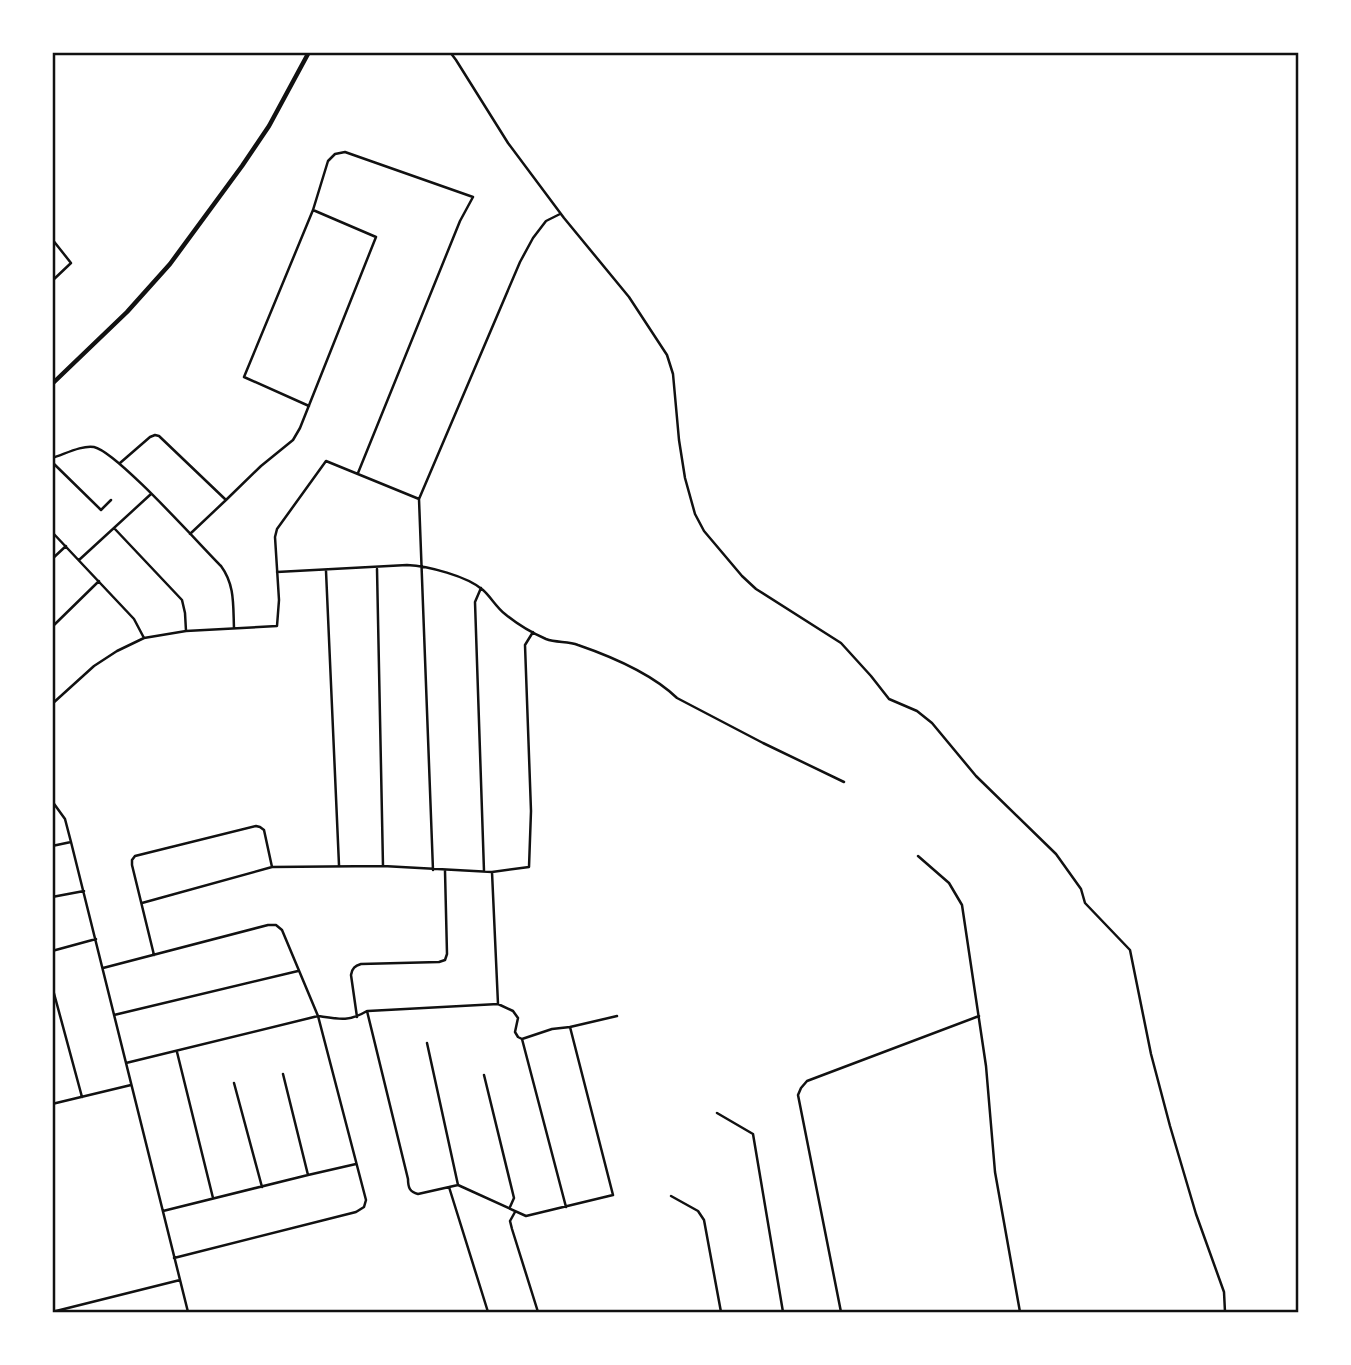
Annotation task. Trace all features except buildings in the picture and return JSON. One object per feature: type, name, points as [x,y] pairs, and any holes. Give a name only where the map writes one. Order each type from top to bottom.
[{"type":"main road","points":[[52,384],[127,312],[170,264],[262,136],[302,69],[309,52]]},
{"type":"street","points":[[450,52],[508,143],[561,214],[629,297],[667,355],[673,373],[685,478],[695,514],[705,531],[756,589],[841,643],[889,699],[917,711],[932,723],[976,776],[1056,854],[1081,889],[1084,903],[1130,950],[1151,1054],[1196,1214],[1224,1292],[1225,1312]]},
{"type":"street","points":[[309,406],[244,377],[313,210],[328,161],[335,154],[345,152],[472,197],[358,473]]},
{"type":"street","points":[[190,534],[261,466],[293,440],[376,237],[313,210]]},
{"type":"street","points":[[433,870],[419,499],[520,262],[533,238],[546,222],[561,214]]},
{"type":"street","points":[[52,239],[71,263],[52,281]]},
{"type":"street","points":[[120,463],[150,437],[159,436],[226,500]]},
{"type":"street","points":[[111,500],[101,510],[52,460],[92,447],[120,463],[228,576],[232,590],[234,628]]},
{"type":"street","points":[[53,703],[94,666],[144,638],[186,631],[278,626],[277,529],[326,461],[419,499]]},
{"type":"street","points":[[79,560],[150,494]]},
{"type":"street","points":[[114,528],[182,600],[186,631]]},
{"type":"street","points":[[52,532],[134,619],[144,638]]},
{"type":"street","points":[[52,559],[66,546]]},
{"type":"street","points":[[278,572],[421,565],[451,574],[481,588],[503,613],[548,640],[575,644],[623,664],[666,687],[677,698],[844,782]]},
{"type":"street","points":[[377,567],[383,866]]},
{"type":"street","points":[[326,571],[339,866]]},
{"type":"street","points":[[52,627],[99,582]]},
{"type":"street","points":[[481,588],[475,602],[484,872]]},
{"type":"street","points":[[142,903],[272,867],[383,866],[492,872],[529,867],[531,811],[525,645],[533,632]]},
{"type":"street","points":[[52,801],[65,819],[188,1312]]},
{"type":"street","points":[[154,955],[132,865],[133,857],[256,826],[264,830],[272,867]]},
{"type":"street","points":[[52,846],[71,842]]},
{"type":"street","points":[[918,856],[949,883],[962,905],[986,1066],[995,1172],[1020,1312]]},
{"type":"street","points":[[357,1017],[351,975],[355,966],[445,960],[445,871]]},
{"type":"street","points":[[492,872],[498,1004]]},
{"type":"street","points":[[52,897],[84,891]]},
{"type":"street","points":[[103,968],[272,924],[282,930],[318,1016],[366,1200],[361,1210],[174,1258]]},
{"type":"street","points":[[52,951],[96,939]]},
{"type":"street","points":[[114,1016],[299,971]]},
{"type":"street","points":[[52,986],[82,1097]]},
{"type":"street","points":[[126,1063],[318,1016],[344,1020],[368,1011],[498,1004],[513,1011],[518,1018],[515,1032],[522,1039],[566,1207]]},
{"type":"street","points":[[368,1011],[408,1186],[412,1192],[418,1194],[458,1185],[526,1216],[613,1195],[570,1027]]},
{"type":"street","points":[[522,1039],[552,1029],[617,1016]]},
{"type":"street","points":[[841,1312],[798,1095],[801,1088],[807,1081],[979,1016]]},
{"type":"street","points":[[427,1044],[458,1185]]},
{"type":"street","points":[[177,1051],[213,1198]]},
{"type":"street","points":[[283,1074],[308,1175]]},
{"type":"street","points":[[484,1075],[514,1198],[510,1208]]},
{"type":"street","points":[[234,1083],[262,1187]]},
{"type":"street","points":[[52,1104],[131,1085]]},
{"type":"street","points":[[717,1113],[752,1134],[783,1312]]},
{"type":"street","points":[[163,1211],[356,1164]]},
{"type":"street","points":[[449,1187],[488,1312]]},
{"type":"street","points":[[671,1195],[698,1211],[704,1220],[721,1312]]},
{"type":"street","points":[[515,1211],[510,1221],[538,1312]]},
{"type":"street","points":[[52,1312],[180,1280]]}]
